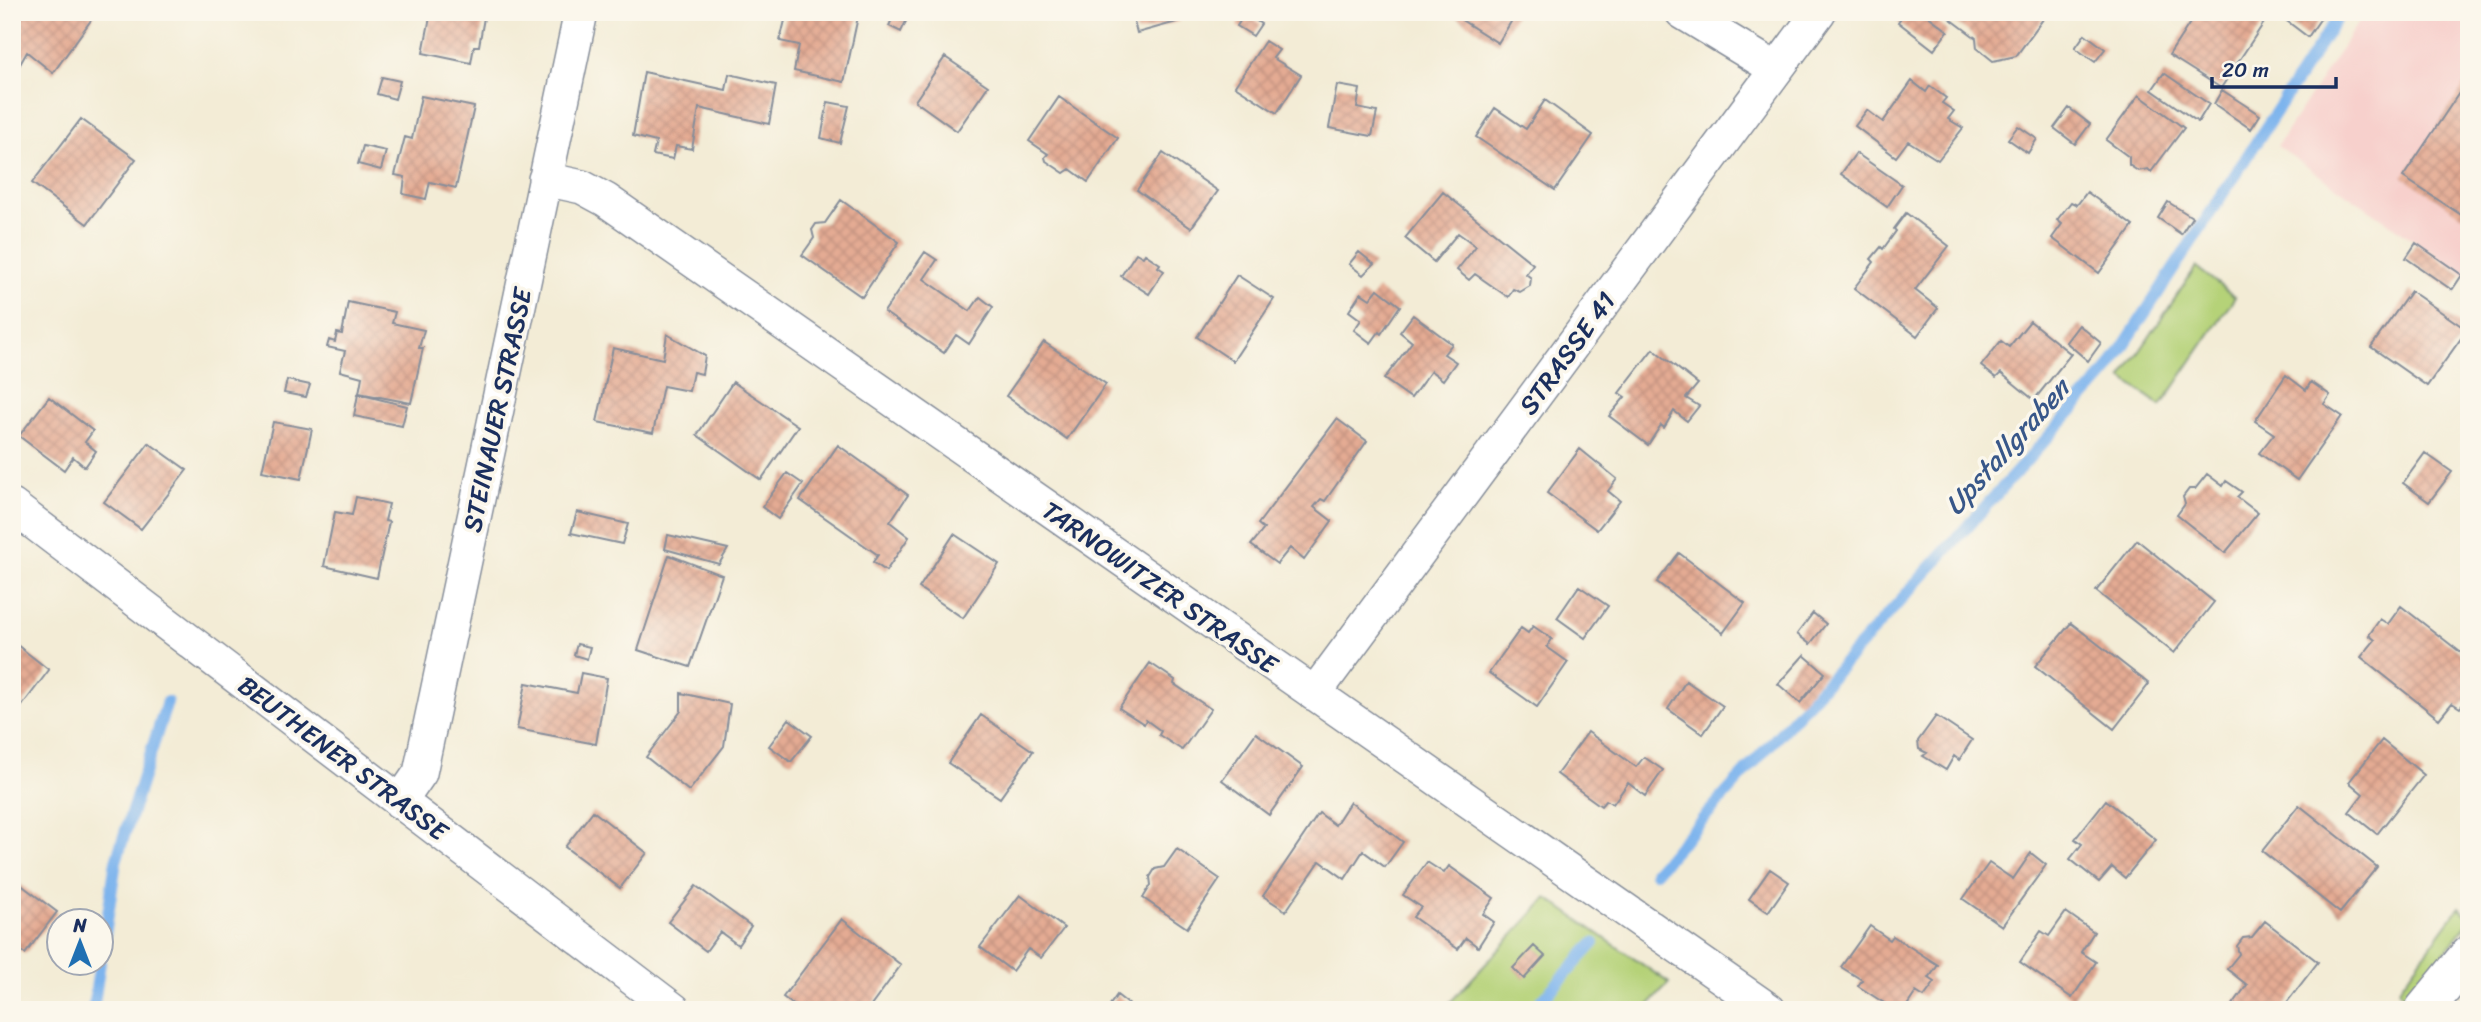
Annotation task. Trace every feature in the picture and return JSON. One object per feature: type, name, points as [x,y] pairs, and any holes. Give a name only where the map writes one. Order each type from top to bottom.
[{"type":"main road","points":[[2424,1010],[2469,955]]},
{"type":"street","name":"STEINAUER STRASSE","points":[[400,802],[420,774],[581,12]]},
{"type":"street","points":[[1682,12],[1776,69]]},
{"type":"street","name":"STRASSE 41","points":[[1314,694],[1819,12]]},
{"type":"street","name":"TARNOWITZER STRASSE","points":[[545,179],[582,187],[606,200],[1769,1010]]},
{"type":"street","name":"BEUTHENER STRASSE","points":[[12,506],[674,1010]]},
{"type":"shaded area","points":[[2365,12],[2469,12],[2469,278],[2277,146]]},
{"type":"green space","points":[[2196,267],[2235,297],[2161,406],[2122,378]]},
{"type":"green space","points":[[1547,898],[1669,983],[1645,1010],[1443,1010]]},
{"type":"green space","points":[[2459,907],[2469,917],[2469,921],[2409,999],[2398,990]]},
{"type":"building","points":[[12,12],[89,12],[94,16],[53,73],[27,52],[19,66],[12,61]]},
{"type":"building","points":[[431,12],[485,12],[479,46],[474,46],[471,63],[423,53]]},
{"type":"building","points":[[787,12],[859,12],[844,82],[794,71],[799,45],[780,41]]},
{"type":"building","points":[[895,12],[909,15],[901,32],[889,26]]},
{"type":"building","points":[[1125,12],[1177,12],[1180,21],[1137,33],[1133,17]]},
{"type":"building","points":[[1449,12],[1517,12],[1498,43]]},
{"type":"building","points":[[1905,12],[1923,12],[1948,31],[1934,50],[1898,22]]},
{"type":"building","points":[[2043,12],[2046,15],[2016,56],[1993,61],[1977,48],[1976,38],[1944,14]]},
{"type":"building","points":[[2197,12],[2271,12],[2221,88],[2169,55]]},
{"type":"building","points":[[2275,12],[2325,12],[2308,37]]},
{"type":"building","points":[[1245,13],[1261,24],[1253,36],[1237,26]]},
{"type":"building","points":[[2085,34],[2105,49],[2095,62],[2075,48]]},
{"type":"building","points":[[1265,41],[1279,50],[1273,58],[1301,75],[1277,113],[1235,86]]},
{"type":"building","points":[[945,57],[988,86],[957,131],[915,101]]},
{"type":"building","points":[[644,72],[726,90],[729,74],[776,85],[769,124],[699,108],[692,149],[676,146],[673,159],[653,155],[656,142],[633,136]]},
{"type":"building","points":[[2164,73],[2209,104],[2198,122],[2152,90]]},
{"type":"building","points":[[382,77],[400,81],[395,99],[377,94]]},
{"type":"building","points":[[2469,78],[2469,220],[2403,177]]},
{"type":"building","points":[[1912,81],[1926,92],[1930,86],[1946,98],[1942,103],[1954,111],[1948,119],[1963,128],[1938,160],[1908,141],[1896,157],[1855,126],[1867,110],[1883,122]]},
{"type":"building","points":[[1337,85],[1360,89],[1357,108],[1377,112],[1372,136],[1329,128]]},
{"type":"building","points":[[2222,90],[2260,115],[2251,129],[2214,104]]},
{"type":"building","points":[[2139,95],[2184,128],[2151,172],[2148,169],[2138,171],[2129,165],[2129,157],[2106,140]]},
{"type":"building","points":[[421,96],[474,107],[456,188],[430,182],[426,199],[403,194],[405,177],[395,175],[405,137],[412,139]]},
{"type":"building","points":[[1059,97],[1118,138],[1088,182],[1070,169],[1064,173],[1046,161],[1048,154],[1029,141]]},
{"type":"building","points":[[1545,100],[1593,135],[1555,190],[1476,137],[1495,108],[1526,129]]},
{"type":"building","points":[[828,102],[849,106],[840,143],[821,138]]},
{"type":"building","points":[[2069,108],[2090,124],[2075,144],[2054,128]]},
{"type":"building","points":[[81,119],[136,159],[87,224],[32,183]]},
{"type":"building","points":[[2018,126],[2037,139],[2028,153],[2008,139]]},
{"type":"building","points":[[363,146],[386,151],[381,170],[358,164]]},
{"type":"building","points":[[1163,153],[1218,191],[1191,228],[1137,190]]},
{"type":"building","points":[[1856,153],[1902,185],[1887,207],[1841,174]]},
{"type":"building","points":[[1443,192],[1533,264],[1526,274],[1531,278],[1530,286],[1520,292],[1513,289],[1508,297],[1475,274],[1469,280],[1457,270],[1476,246],[1458,233],[1434,262],[1405,238]]},
{"type":"building","points":[[2087,192],[2133,226],[2099,273],[2052,238],[2062,224],[2057,220],[2071,202],[2077,205]]},
{"type":"building","points":[[841,200],[899,242],[862,297],[802,255],[814,238],[812,230],[816,224],[825,223]]},
{"type":"building","points":[[2168,202],[2192,217],[2181,234],[2158,218]]},
{"type":"building","points":[[1906,213],[1949,246],[1915,290],[1938,308],[1917,336],[1854,288],[1874,262],[1871,259],[1881,247],[1883,249]]},
{"type":"building","points":[[2416,243],[2462,275],[2452,290],[2406,258]]},
{"type":"building","points":[[925,252],[937,260],[924,279],[970,311],[980,297],[993,307],[969,344],[956,335],[944,353],[884,312]]},
{"type":"building","points":[[1359,252],[1374,264],[1363,275],[1349,264]]},
{"type":"building","points":[[1136,253],[1143,257],[1145,254],[1160,264],[1158,267],[1164,271],[1149,294],[1121,276]]},
{"type":"building","points":[[1237,275],[1274,299],[1233,361],[1197,337]]},
{"type":"building","points":[[1378,289],[1400,306],[1381,334],[1379,332],[1371,343],[1354,330],[1361,320],[1349,311],[1361,293],[1370,299]]},
{"type":"building","points":[[2411,291],[2467,330],[2427,386],[2371,347]]},
{"type":"building","points":[[348,302],[395,312],[392,323],[424,330],[419,348],[423,348],[411,403],[359,393],[362,377],[340,371],[345,351],[327,347],[329,340],[335,342],[337,333],[342,334]]},
{"type":"building","points":[[1413,315],[1452,344],[1444,354],[1456,362],[1443,380],[1431,371],[1411,398],[1384,379],[1412,342],[1400,332]]},
{"type":"building","points":[[2030,321],[2071,354],[2034,400],[2001,373],[1996,378],[1981,366],[2001,341],[2009,347]]},
{"type":"building","points":[[2079,325],[2101,343],[2088,361],[2066,342]]},
{"type":"building","points":[[667,334],[705,356],[702,374],[693,372],[689,391],[663,386],[653,433],[597,422],[613,348],[663,359]]},
{"type":"building","points":[[1044,342],[1106,384],[1067,439],[1006,396]]},
{"type":"building","points":[[1653,349],[1698,384],[1686,398],[1699,406],[1687,421],[1674,411],[1664,428],[1661,425],[1648,445],[1609,416],[1625,397],[1619,393]]},
{"type":"building","points":[[2286,375],[2306,390],[2311,382],[2330,395],[2324,404],[2342,416],[2297,480],[2259,453],[2274,434],[2255,421]]},
{"type":"building","points":[[287,380],[310,385],[306,397],[284,393]]},
{"type":"building","points":[[733,382],[798,426],[761,480],[697,435]]},
{"type":"building","points":[[358,394],[407,406],[402,426],[354,416]]},
{"type":"building","points":[[49,397],[93,431],[85,442],[96,451],[85,467],[73,457],[64,470],[19,436]]},
{"type":"building","points":[[1337,419],[1367,441],[1325,501],[1321,499],[1314,507],[1332,521],[1304,560],[1290,548],[1277,564],[1251,545],[1264,529],[1258,524]]},
{"type":"building","points":[[273,422],[312,429],[301,479],[262,471]]},
{"type":"building","points":[[149,443],[187,470],[141,529],[104,502]]},
{"type":"building","points":[[838,445],[908,495],[890,522],[909,537],[886,571],[873,562],[878,555],[800,500]]},
{"type":"building","points":[[1580,449],[1617,479],[1608,491],[1620,501],[1597,530],[1547,493]]},
{"type":"building","points":[[2425,453],[2452,472],[2429,502],[2403,483]]},
{"type":"building","points":[[787,473],[803,484],[778,519],[762,507]]},
{"type":"building","points":[[2207,474],[2223,486],[2226,481],[2242,492],[2237,497],[2258,513],[2225,553],[2177,515],[2185,504],[2183,497],[2189,489],[2195,489]]},
{"type":"building","points":[[356,497],[389,504],[385,521],[389,522],[377,578],[324,566],[335,512],[352,515]]},
{"type":"building","points":[[577,512],[628,524],[622,544],[571,533]]},
{"type":"building","points":[[954,534],[999,564],[963,618],[919,588]]},
{"type":"building","points":[[668,535],[728,549],[719,564],[665,549]]},
{"type":"building","points":[[2137,540],[2214,602],[2174,653],[2096,591]]},
{"type":"building","points":[[1679,553],[1745,603],[1723,633],[1657,582]]},
{"type":"building","points":[[669,555],[722,575],[690,667],[638,650]]},
{"type":"building","points":[[1579,586],[1608,606],[1585,638],[1557,618]]},
{"type":"building","points":[[2401,606],[2469,659],[2469,682],[2465,687],[2469,689],[2469,696],[2460,708],[2452,703],[2439,719],[2361,657],[2375,640],[2369,635],[2380,619],[2388,624]]},
{"type":"building","points":[[1813,613],[1826,624],[1810,644],[1797,634]]},
{"type":"building","points":[[2071,623],[2149,684],[2114,729],[2035,666]]},
{"type":"building","points":[[1533,626],[1552,639],[1547,647],[1568,662],[1537,707],[1489,673],[1521,628],[1528,633]]},
{"type":"building","points":[[12,641],[49,670],[15,715],[12,712]]},
{"type":"building","points":[[577,644],[590,647],[587,659],[574,655]]},
{"type":"building","points":[[1804,655],[1825,673],[1800,703],[1778,684]]},
{"type":"building","points":[[1150,663],[1175,680],[1174,684],[1211,709],[1182,750],[1159,735],[1161,731],[1146,720],[1144,724],[1119,708]]},
{"type":"building","points":[[581,673],[607,678],[596,744],[517,729],[526,683],[577,693]]},
{"type":"building","points":[[1686,681],[1723,706],[1703,734],[1668,709]]},
{"type":"building","points":[[681,693],[730,704],[724,746],[689,791],[646,757],[681,711]]},
{"type":"building","points":[[981,715],[1033,751],[1000,798],[948,763]]},
{"type":"building","points":[[1936,716],[1972,740],[1959,760],[1954,756],[1946,770],[1923,756],[1927,753],[1919,749],[1918,741]]},
{"type":"building","points":[[789,719],[812,736],[791,762],[769,746]]},
{"type":"building","points":[[1588,732],[1636,767],[1644,757],[1663,770],[1645,796],[1628,783],[1613,804],[1606,800],[1601,806],[1557,774]]},
{"type":"building","points":[[1256,733],[1303,767],[1269,815],[1222,780]]},
{"type":"building","points":[[2382,740],[2424,775],[2377,834],[2349,812],[2363,794],[2349,782]]},
{"type":"building","points":[[2106,800],[2156,840],[2125,878],[2112,867],[2099,882],[2070,859],[2082,844],[2075,839]]},
{"type":"building","points":[[1350,802],[1403,842],[1385,867],[1363,851],[1345,879],[1320,861],[1286,911],[1263,896],[1319,813],[1335,825]]},
{"type":"building","points":[[2299,805],[2377,867],[2340,913],[2262,851]]},
{"type":"building","points":[[593,811],[647,853],[620,888],[565,847]]},
{"type":"building","points":[[1177,849],[1220,879],[1187,928],[1143,898],[1151,885],[1150,877],[1155,869],[1164,867]]},
{"type":"building","points":[[2031,853],[2046,865],[2002,926],[1963,899],[1989,863],[2013,879]]},
{"type":"building","points":[[1427,862],[1444,873],[1449,866],[1494,898],[1483,914],[1494,922],[1478,947],[1466,938],[1458,949],[1413,917],[1421,907],[1403,895]]},
{"type":"building","points":[[1770,869],[1789,882],[1768,912],[1749,899]]},
{"type":"building","points":[[12,878],[49,906],[46,906],[46,926],[25,954],[12,944]]},
{"type":"building","points":[[696,886],[751,926],[738,945],[720,932],[706,951],[668,922]]},
{"type":"building","points":[[1020,895],[1064,928],[1041,958],[1028,949],[1012,971],[980,947]]},
{"type":"building","points":[[2066,912],[2094,932],[2081,952],[2096,962],[2072,998],[2020,962],[2041,931],[2049,936]]},
{"type":"building","points":[[842,919],[901,965],[868,1010],[800,1010],[783,997]]},
{"type":"building","points":[[2265,921],[2318,962],[2281,1010],[2229,1010],[2247,985],[2227,969],[2239,954],[2237,946],[2243,938],[2252,937]]},
{"type":"building","points":[[1870,926],[1890,940],[1893,936],[1938,965],[1929,978],[1935,982],[1924,997],[1916,992],[1904,1010],[1895,1010],[1858,986],[1862,980],[1841,967]]},
{"type":"building","points":[[1534,946],[1545,956],[1524,979],[1513,968]]},
{"type":"building","points":[[1117,995],[1136,1010],[1107,1009]]},
{"type":"waterway","name":"Upstallgraben","points":[[1655,872],[2106,373],[2341,12]]},
{"type":"waterway","points":[[109,906],[116,861],[167,702]]},
{"type":"waterway","name":"Upstallgraben","points":[[1533,1010],[1594,943]]},
{"type":"waterway","points":[[93,1010],[98,976]]}]
